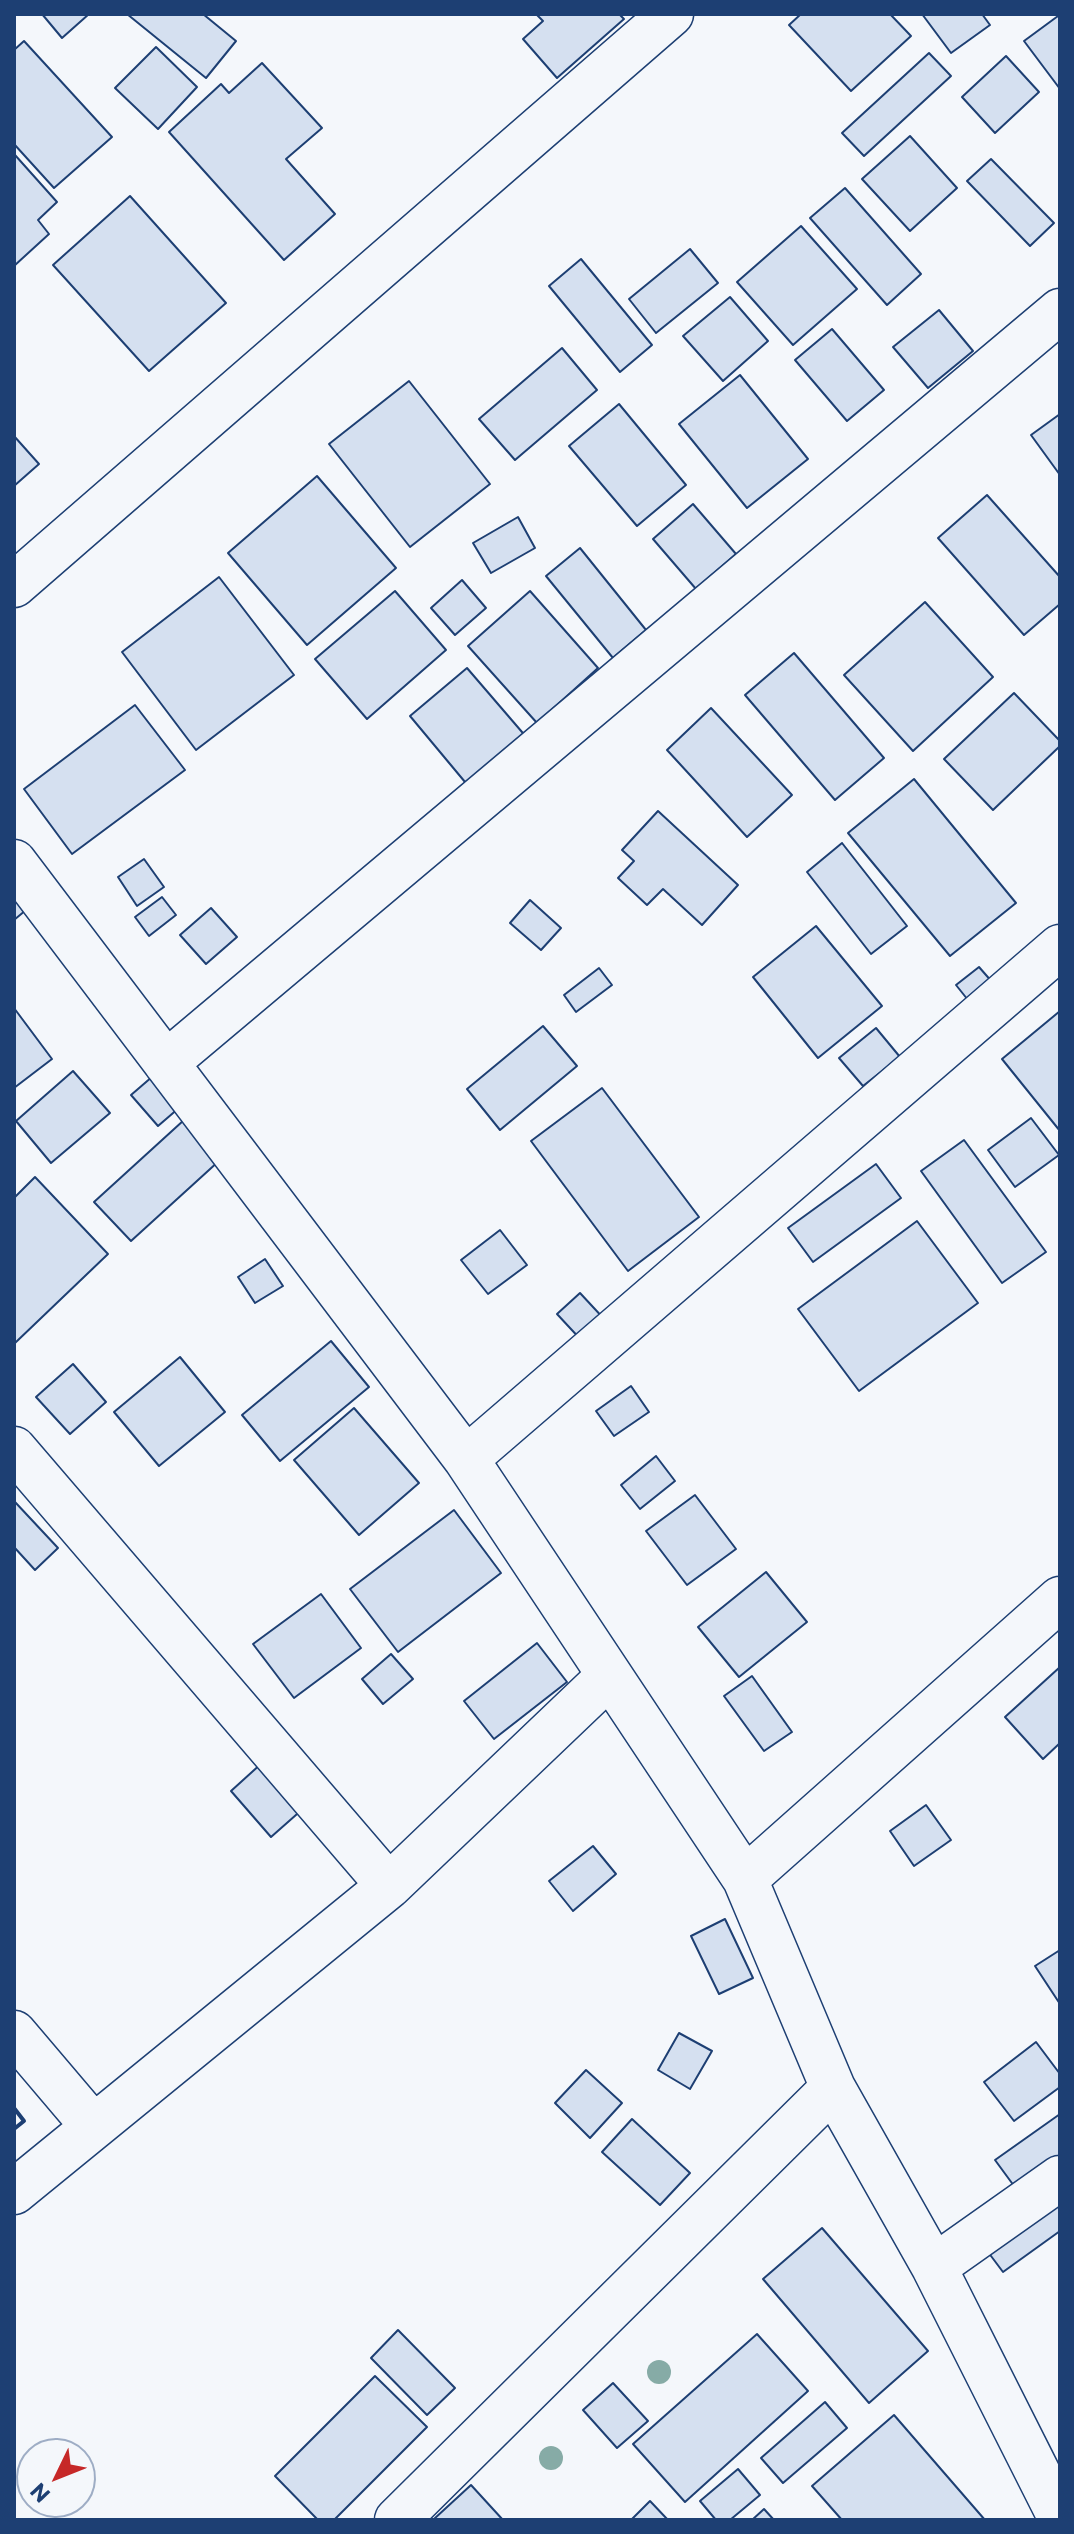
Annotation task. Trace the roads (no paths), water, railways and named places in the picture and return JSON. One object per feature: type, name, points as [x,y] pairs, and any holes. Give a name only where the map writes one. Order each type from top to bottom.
[{"type":"street","points":[[14,585],[671,14]]},
{"type":"street","points":[[166,1063],[1060,311]]},
{"type":"street","points":[[14,862],[466,1459],[745,1879],[833,2088],[934,2267],[1060,2517]]},
{"type":"street","points":[[466,1459],[1060,947]]},
{"type":"street","points":[[14,1449],[389,1886]]},
{"type":"street","points":[[745,1879],[1060,1599]]},
{"type":"street","points":[[14,2192],[389,1886],[609,1676]]},
{"type":"street","points":[[14,2033],[93,2126]]},
{"type":"street","points":[[397,2520],[833,2088]]},
{"type":"street","points":[[934,2267],[1060,2178]]}]
